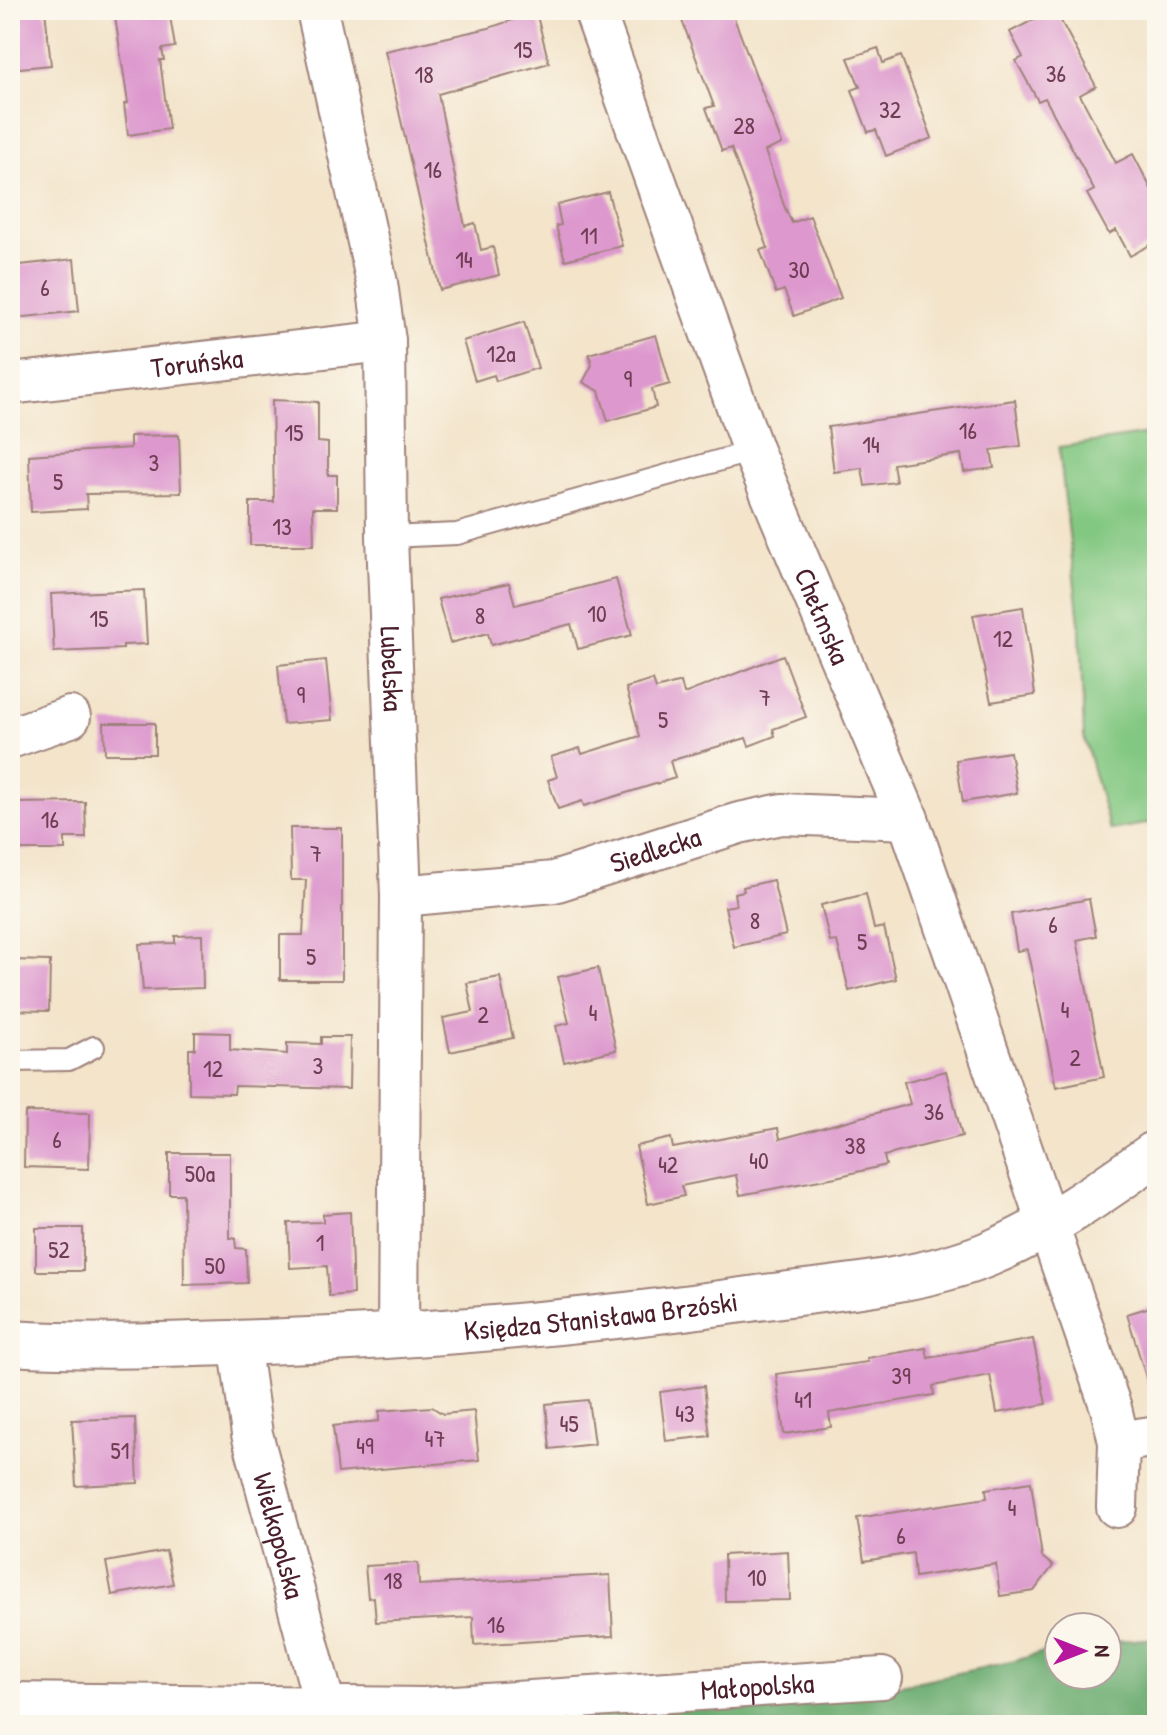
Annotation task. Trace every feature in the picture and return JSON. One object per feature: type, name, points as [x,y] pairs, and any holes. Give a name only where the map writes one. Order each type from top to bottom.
[{"type":"street","name":"Lubelska","points":[[317,10],[377,283],[385,341],[387,537],[401,896],[398,1334]]},
{"type":"street","name":"Chełmska","points":[[594,10],[753,451],[908,819],[1048,1222]]},
{"type":"street","name":"Toruńska","points":[[10,384],[385,341]]},
{"type":"street","points":[[10,738],[70,717]]},
{"type":"street","name":"Siedlecka","points":[[401,896],[554,882],[739,823],[782,814],[908,819]]},
{"type":"street","name":"Księdza Stanisława Brzóski","points":[[10,1343],[150,1347],[398,1334],[670,1310],[930,1272],[987,1254],[1048,1222],[1101,1191],[1157,1152]]},
{"type":"street","points":[[1048,1222],[1111,1408],[1138,1439],[1117,1507]]},
{"type":"street","name":"Wielkopolska","points":[[239,1342],[252,1434],[328,1717]]},
{"type":"street","name":"Małopolska","points":[[10,1703],[328,1717],[882,1678]]},
{"type":"lane","points":[[387,537],[457,534],[753,451]]},
{"type":"lane","points":[[10,1061],[69,1060],[94,1047]]},
{"type":"green space","points":[[1157,433],[1157,822],[1110,830],[1084,737],[1080,630],[1059,447]]},
{"type":"green space","points":[[1157,1638],[1157,1725],[406,1725],[886,1688],[1015,1661],[1043,1652],[1043,1691],[1123,1691],[1123,1641]]},
{"type":"building","points":[[10,10],[45,10],[51,65],[10,69]]},
{"type":"building","points":[[114,10],[169,10],[175,47],[162,49],[164,60],[160,60],[169,129],[128,135],[124,104],[128,103]]},
{"type":"building","points":[[678,10],[731,10],[782,144],[765,151],[785,208],[792,223],[810,216],[841,298],[794,316],[784,290],[776,293],[760,250],[768,248],[731,148],[722,151],[706,108],[714,106]]},
{"type":"building","points":[[1055,10],[1096,86],[1080,95],[1116,163],[1133,154],[1157,200],[1157,241],[1130,256],[1116,230],[1109,234],[1087,194],[1094,190],[1080,163],[1045,98],[1038,101],[1016,61],[1023,57],[1010,32]]},
{"type":"building","points":[[536,12],[549,63],[438,94],[465,226],[475,223],[481,250],[493,247],[499,275],[440,290],[385,51],[489,28]]},
{"type":"building","points":[[878,48],[883,63],[901,56],[932,138],[886,156],[876,130],[868,132],[852,90],[860,87],[848,58]]},
{"type":"building","points":[[608,192],[622,246],[565,260],[556,226],[561,225],[557,205]]},
{"type":"building","points":[[74,259],[79,311],[16,318],[11,266]]},
{"type":"building","points":[[524,322],[538,368],[496,381],[494,375],[475,381],[463,341]]},
{"type":"building","points":[[656,335],[670,384],[652,389],[656,407],[608,421],[599,391],[583,382],[592,365],[589,354]]},
{"type":"building","points":[[272,400],[318,402],[318,442],[328,443],[328,475],[337,475],[337,508],[313,508],[314,545],[250,545],[250,502],[274,502]]},
{"type":"building","points":[[1015,400],[1021,446],[991,450],[994,468],[964,472],[961,454],[893,464],[896,482],[865,486],[862,468],[834,472],[828,427]]},
{"type":"building","points":[[179,435],[181,493],[86,494],[87,509],[31,512],[29,455],[130,448],[130,436]]},
{"type":"building","points":[[616,579],[632,635],[578,649],[571,624],[491,645],[488,633],[450,643],[438,599],[509,583],[515,605]]},
{"type":"building","points":[[144,590],[147,644],[123,645],[123,649],[54,652],[51,594]]},
{"type":"building","points":[[1023,607],[1035,695],[991,702],[973,615]]},
{"type":"building","points":[[783,655],[806,717],[773,729],[775,736],[749,746],[746,738],[670,761],[675,778],[584,806],[582,801],[558,809],[548,780],[557,777],[551,757],[580,748],[582,754],[640,736],[626,688],[653,680],[656,689],[681,682],[684,694]]},
{"type":"building","points":[[326,660],[332,720],[283,724],[278,665]]},
{"type":"building","points":[[104,723],[155,723],[155,754],[105,754]]},
{"type":"building","points":[[1010,752],[1017,793],[963,802],[956,760]]},
{"type":"building","points":[[85,802],[86,838],[65,838],[65,850],[15,850],[15,803]]},
{"type":"building","points":[[290,828],[342,828],[342,980],[280,980],[280,935],[303,935],[306,880],[291,880]]},
{"type":"building","points":[[773,880],[786,935],[734,947],[725,907],[736,905],[734,893],[744,891],[743,887]]},
{"type":"building","points":[[866,894],[874,929],[884,927],[896,979],[849,991],[837,941],[830,942],[821,905]]},
{"type":"building","points":[[1089,899],[1096,936],[1077,940],[1104,1077],[1056,1087],[1027,949],[1017,951],[1011,914]]},
{"type":"building","points":[[202,935],[203,988],[143,990],[139,944],[175,943],[175,936]]},
{"type":"building","points":[[10,960],[50,961],[49,1011],[10,1010]]},
{"type":"building","points":[[598,968],[616,1050],[564,1062],[556,1026],[569,1023],[558,977]]},
{"type":"building","points":[[500,977],[513,1038],[450,1052],[443,1018],[473,1012],[467,983]]},
{"type":"building","points":[[195,1032],[230,1033],[230,1050],[287,1054],[287,1043],[321,1044],[321,1037],[350,1037],[349,1089],[235,1086],[234,1094],[189,1093],[189,1049],[195,1049]]},
{"type":"building","points":[[946,1071],[962,1136],[884,1156],[886,1165],[836,1177],[740,1195],[736,1175],[681,1186],[684,1196],[648,1204],[636,1146],[671,1138],[673,1148],[778,1128],[780,1139],[910,1104],[904,1082]]},
{"type":"building","points":[[25,1112],[90,1113],[89,1169],[24,1167]]},
{"type":"building","points":[[169,1153],[230,1153],[230,1238],[235,1238],[236,1248],[246,1249],[247,1283],[184,1285],[183,1194],[169,1194]]},
{"type":"building","points":[[350,1212],[353,1294],[329,1296],[327,1266],[290,1268],[288,1223],[323,1222],[323,1214]]},
{"type":"building","points":[[36,1228],[83,1228],[83,1271],[36,1271]]},
{"type":"building","points":[[1157,1305],[1157,1390],[1150,1391],[1127,1314]]},
{"type":"building","points":[[1033,1339],[1046,1404],[997,1413],[990,1375],[933,1386],[934,1395],[829,1413],[831,1427],[784,1434],[776,1374],[868,1362],[867,1358],[926,1348],[928,1358]]},
{"type":"building","points":[[704,1386],[710,1436],[666,1441],[660,1392]]},
{"type":"building","points":[[588,1400],[594,1444],[550,1449],[546,1404]]},
{"type":"building","points":[[432,1407],[443,1414],[474,1411],[479,1460],[338,1473],[333,1426],[379,1421],[379,1411]]},
{"type":"building","points":[[135,1418],[138,1483],[76,1486],[72,1420]]},
{"type":"building","points":[[1031,1482],[1042,1557],[1053,1566],[1034,1591],[1000,1596],[996,1564],[915,1577],[913,1553],[864,1561],[857,1518],[987,1498],[986,1489]]},
{"type":"building","points":[[166,1551],[173,1584],[112,1595],[106,1562]]},
{"type":"building","points":[[788,1551],[790,1600],[725,1601],[724,1555]]},
{"type":"building","points":[[418,1563],[419,1585],[610,1575],[613,1636],[474,1645],[473,1617],[376,1622],[374,1597],[368,1598],[365,1566]]}]
